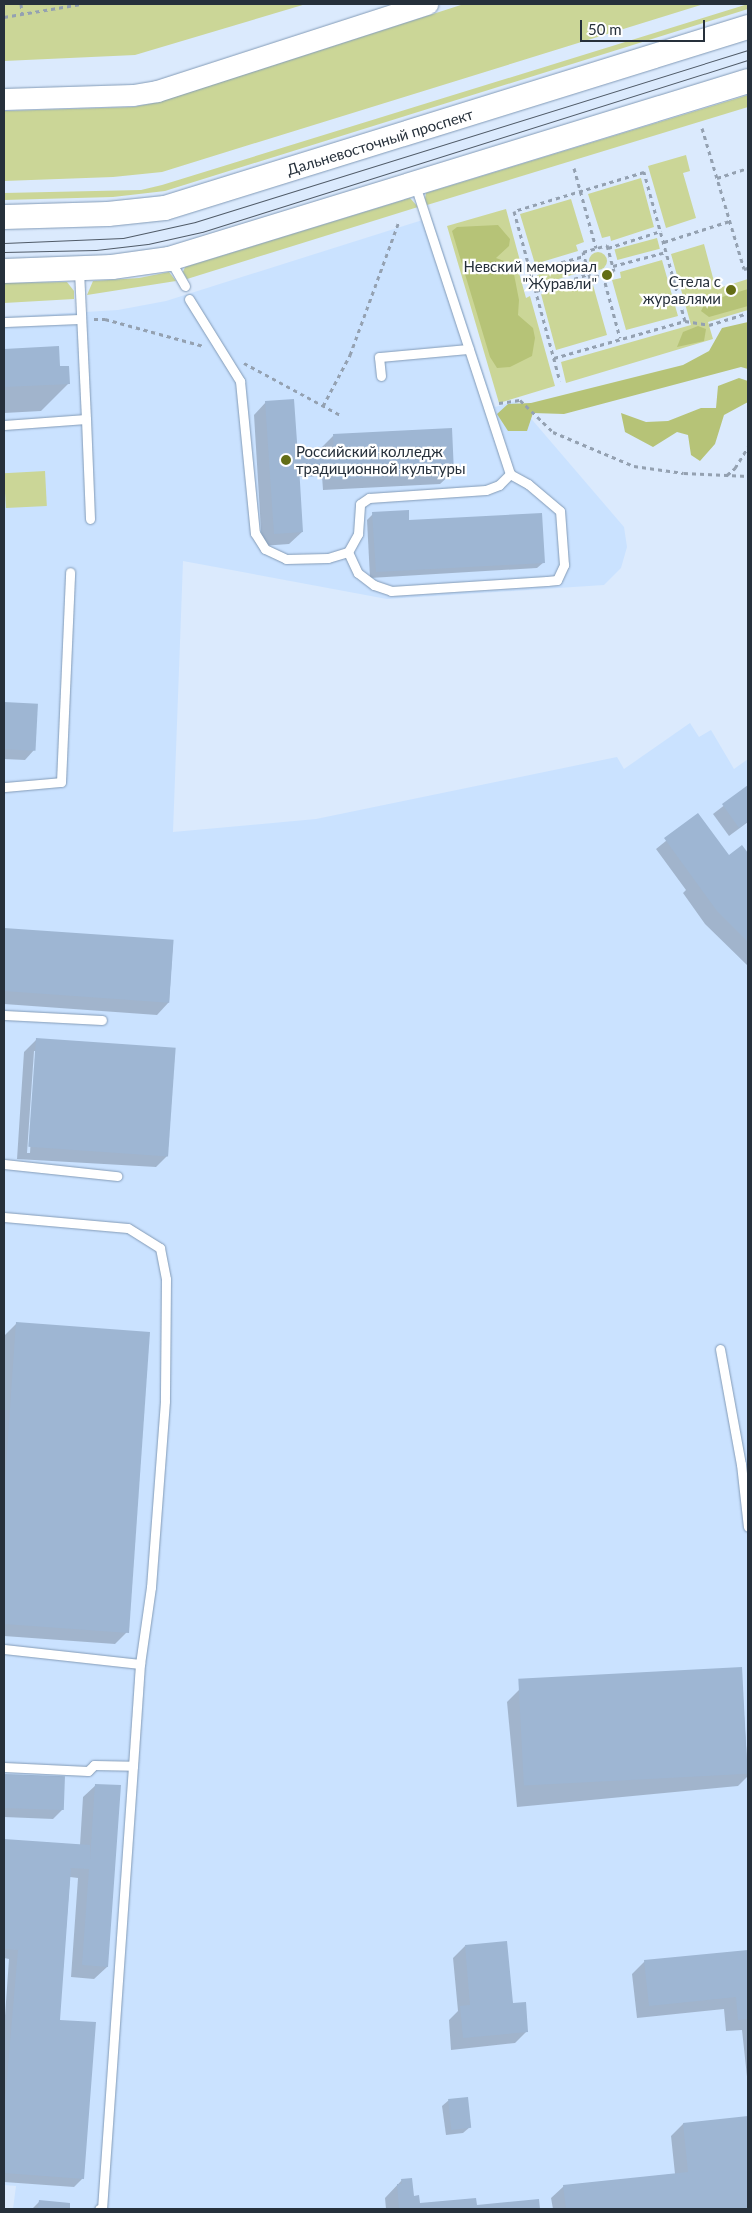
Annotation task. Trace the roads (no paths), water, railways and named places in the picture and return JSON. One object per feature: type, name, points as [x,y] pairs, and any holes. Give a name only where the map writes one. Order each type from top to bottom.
[{"type":"main road","name":"Дальневосточный проспект","points":[[4,217],[108,214],[165,208],[748,27]]},
{"type":"main road","points":[[4,271],[79,269],[169,259],[748,81]]},
{"type":"street","points":[[4,99],[134,95],[157,91],[427,4]]},
{"type":"lane","points":[[348,552],[358,574],[374,585],[391,591],[557,580],[564,565],[560,512],[528,484],[510,474],[415,183]]},
{"type":"lane","points":[[169,259],[185,286]]},
{"type":"lane","points":[[79,269],[90,519]]},
{"type":"lane","points":[[190,299],[240,381],[255,532],[265,549],[286,559],[328,558],[348,552],[358,534],[360,504],[370,498],[486,490],[499,485],[510,474]]},
{"type":"lane","points":[[4,322],[81,319]]},
{"type":"lane","points":[[381,376],[379,357],[469,349]]},
{"type":"lane","points":[[4,425],[86,419]]},
{"type":"lane","points":[[4,787],[61,782],[70,572]]},
{"type":"lane","points":[[4,1015],[102,1020]]},
{"type":"lane","points":[[4,1164],[117,1176]]},
{"type":"lane","points":[[4,1217],[128,1228],[160,1248],[166,1280],[165,1401],[151,1587],[140,1664],[102,2208],[98,2209]]},
{"type":"lane","points":[[720,1349],[741,1464],[748,1527]]},
{"type":"lane","points":[[4,1649],[140,1664]]},
{"type":"lane","points":[[4,1767],[88,1771],[94,1765],[133,1766]]},
{"type":"tram line","points":[[4,243],[123,238],[195,222],[748,50]]},
{"type":"tram line","points":[[4,252],[96,250],[148,244],[202,232],[748,60]]},
{"type":"place","name":"Невский мемориал \"Журавли\"","points":[[607,275]]},
{"type":"place","name":"Стела с журавлями","points":[[731,290]]},
{"type":"place","name":"Российский колледж традиционной культуры","points":[[286,460]]}]
